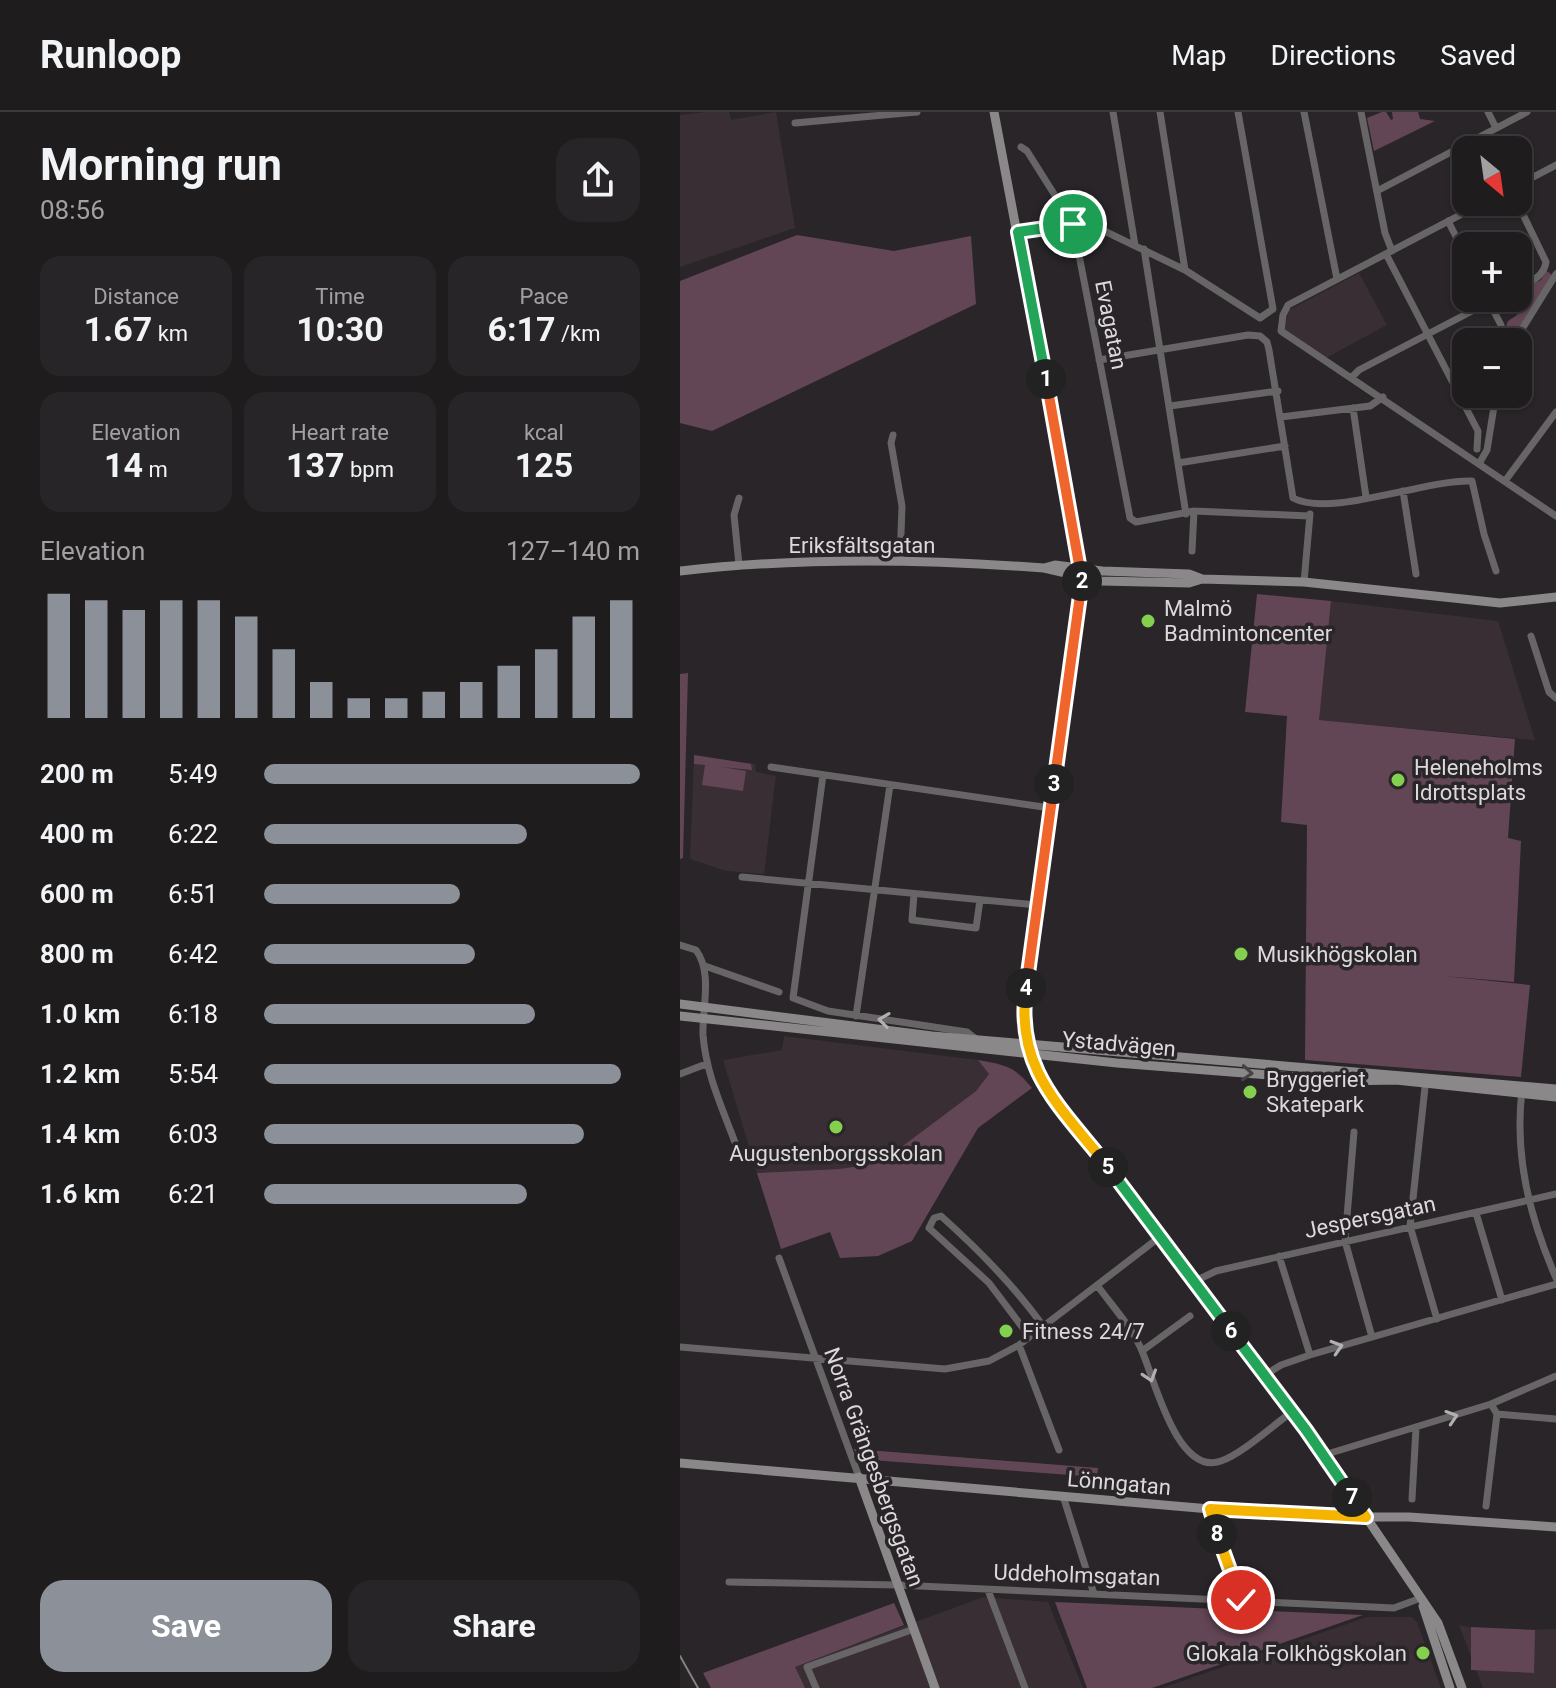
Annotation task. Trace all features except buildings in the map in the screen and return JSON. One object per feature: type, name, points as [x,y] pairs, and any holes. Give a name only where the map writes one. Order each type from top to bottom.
[{"type":"street","points":[[795,123],[829,116],[917,112]]},
{"type":"street","points":[[994,112],[1082,573],[1024,1005],[1029,1050],[1043,1083],[1324,1455],[1438,1623],[1462,1688]]},
{"type":"street","points":[[1113,112],[1135,245]]},
{"type":"street","points":[[1160,112],[1185,270]]},
{"type":"street","points":[[1018,232],[1073,224],[1094,226],[1185,270],[1260,318],[1273,309],[1238,112]]},
{"type":"street","points":[[1304,112],[1337,279]]},
{"type":"street","points":[[1361,112],[1389,252],[1427,334],[1478,431],[1477,449]]},
{"type":"street","points":[[1488,112],[1496,128]]},
{"type":"street","points":[[1377,191],[1527,112]]},
{"type":"street","name":"Evagatan","points":[[1021,147],[1027,151],[1073,224],[1128,513],[1136,522],[1190,513]]},
{"type":"street","points":[[1532,178],[1556,165]]},
{"type":"street","points":[[1458,216],[1288,305],[1281,331],[1556,516]]},
{"type":"street","points":[[1448,221],[1454,232]]},
{"type":"street","points":[[1532,233],[1546,262],[1546,267],[1532,281]]},
{"type":"street","points":[[1144,249],[1178,463],[1190,513],[1192,551]]},
{"type":"street","points":[[1523,328],[1555,276]]},
{"type":"street","points":[[1351,378],[1359,370],[1467,312]]},
{"type":"street","points":[[1496,312],[1501,325]]},
{"type":"street","points":[[1099,360],[1248,335],[1260,336],[1267,342],[1278,391],[1295,515]]},
{"type":"street","points":[[1170,406],[1278,391]]},
{"type":"street","points":[[1281,417],[1370,406],[1383,397]]},
{"type":"street","points":[[1353,408],[1366,497]]},
{"type":"street","points":[[1480,462],[1487,450],[1494,408]]},
{"type":"street","points":[[1505,481],[1556,412]]},
{"type":"street","points":[[893,435],[891,443],[902,506],[900,561]]},
{"type":"street","points":[[1178,463],[1285,446]]},
{"type":"street","points":[[1293,498],[1310,504],[1472,481],[1496,571]]},
{"type":"street","points":[[1403,491],[1416,574]]},
{"type":"street","points":[[739,498],[734,515],[739,565]]},
{"type":"street","points":[[1304,582],[1310,504]]},
{"type":"street","points":[[1190,513],[1309,516]]},
{"type":"street","name":"Eriksfältsgatan","points":[[680,571],[739,565],[900,561],[1044,568],[1082,573],[1189,574],[1202,579],[1304,582],[1500,603],[1556,597]]},
{"type":"street","points":[[1531,636],[1549,692],[1556,698]]},
{"type":"street","points":[[771,767],[1050,808]]},
{"type":"street","points":[[808,883],[823,775]]},
{"type":"street","points":[[856,1016],[890,785]]},
{"type":"street","points":[[742,877],[1037,905]]},
{"type":"street","name":"Ystadvägen","points":[[808,883],[793,998],[828,1011],[967,1032],[976,1039]]},
{"type":"street","points":[[914,894],[912,920],[976,928],[980,900]]},
{"type":"street","points":[[680,945],[696,950],[705,966],[706,1064],[739,1153]]},
{"type":"street","points":[[705,966],[779,992]]},
{"type":"street","name":"Ystadvägen","points":[[680,1004],[704,1013],[1029,1050],[1426,1080],[1522,1090],[1556,1097]]},
{"type":"street","name":"Ystadvägen","points":[[680,1016],[704,1013],[976,1039],[1029,1050]]},
{"type":"street","points":[[680,1074],[706,1064]]},
{"type":"street","points":[[1426,1080],[1410,1226],[1437,1319]]},
{"type":"street","name":"Ystadvägen","points":[[1522,1090],[1556,1089]]},
{"type":"street","points":[[1265,1375],[1281,1365],[1310,1355],[1502,1300],[1556,1281],[1528,1199],[1520,1140],[1522,1090]]},
{"type":"street","points":[[1354,1132],[1345,1241],[1372,1337]]},
{"type":"street","name":"Jespersgatan","points":[[1195,1281],[1216,1271],[1556,1194]]},
{"type":"street","points":[[1476,1213],[1502,1300]]},
{"type":"street","points":[[1029,1336],[989,1283],[929,1228],[934,1218],[941,1216],[981,1252],[1043,1326]]},
{"type":"street","points":[[680,1347],[945,1369],[989,1361],[1019,1345],[1161,1236]]},
{"type":"street","points":[[1279,1256],[1310,1355]]},
{"type":"street","name":"Norra Grängesbergsgatan","points":[[779,1258],[935,1688]]},
{"type":"street","points":[[1097,1285],[1142,1351],[1167,1420],[1195,1457],[1204,1462],[1221,1461],[1292,1412]]},
{"type":"street","points":[[1142,1351],[1190,1316]]},
{"type":"street","points":[[1019,1345],[1059,1450]]},
{"type":"street","points":[[1324,1455],[1491,1404],[1556,1376]]},
{"type":"street","points":[[1486,1506],[1497,1414],[1491,1404]]},
{"type":"street","points":[[1497,1414],[1556,1419]]},
{"type":"street","points":[[1412,1499],[1416,1428]]},
{"type":"street","name":"Lönngatan","points":[[680,1463],[1210,1509],[1556,1527]]},
{"type":"street","points":[[1063,1496],[1094,1594]]},
{"type":"street","points":[[1210,1509],[1241,1600]]},
{"type":"street","name":"Uddeholmsgatan","points":[[729,1582],[897,1585],[1394,1608],[1421,1598]]},
{"type":"street","points":[[988,1590],[1025,1688]]},
{"type":"street","points":[[1421,1598],[1450,1688]]},
{"type":"street","points":[[816,1688],[807,1667],[914,1629]]},
{"type":"shaded area","points":[[729,112],[731,120],[776,112],[795,228],[680,267],[680,115]]},
{"type":"shaded area","points":[[1386,112],[1391,120],[1392,112],[1418,112],[1420,119],[1435,121],[1374,151],[1367,118]]},
{"type":"shaded area","points":[[797,235],[894,251],[971,236],[976,304],[712,431],[680,423],[680,281]]},
{"type":"shaded area","points":[[1547,271],[1552,275],[1532,309],[1532,285],[1541,280]]},
{"type":"shaded area","points":[[1359,273],[1387,325],[1326,358],[1283,331],[1289,310]]},
{"type":"shaded area","points":[[1518,312],[1530,312],[1521,328],[1505,328],[1508,321]]},
{"type":"shaded area","name":"Heleneholms Idrottsplats","points":[[1257,594],[1331,601],[1319,720],[1515,739],[1508,838],[1521,841],[1514,982],[1443,976],[1530,985],[1521,1077],[1305,1060],[1307,825],[1281,822],[1287,716],[1245,712]]},
{"type":"shaded area","points":[[1331,601],[1498,621],[1535,740],[1318,720]]},
{"type":"shaded area","points":[[688,673],[683,858],[680,859],[680,674]]},
{"type":"shaded area","points":[[694,755],[755,764],[756,772],[776,776],[764,874],[726,871],[690,859]]},
{"type":"shaded area","points":[[694,755],[751,764],[752,770],[722,767],[746,771],[743,791],[702,785],[705,765],[694,764]]},
{"type":"shaded area","name":"Augustenborgsskolan","points":[[784,1036],[978,1060],[989,1074],[976,1091],[880,1163],[839,1169],[757,1173],[723,1060],[782,1050]]},
{"type":"shaded area","points":[[978,1060],[1009,1068],[1032,1088],[978,1128],[912,1241],[878,1256],[840,1258],[830,1232],[781,1249],[757,1173],[839,1169],[880,1163],[976,1091],[989,1074]]},
{"type":"shaded area","points":[[854,1449],[1098,1468],[1097,1477],[858,1459]]},
{"type":"shaded area","points":[[984,1597],[1048,1602],[1083,1688],[733,1688]]},
{"type":"shaded area","points":[[1055,1602],[1363,1615],[1152,1688],[1087,1688]]},
{"type":"shaded area","points":[[894,1603],[904,1625],[795,1667],[805,1688],[711,1688],[703,1673]]},
{"type":"shaded area","points":[[1367,1617],[1411,1617],[1417,1622],[1441,1688],[1162,1688]]},
{"type":"shaded area","points":[[1459,1625],[1486,1631],[1556,1629],[1556,1688],[1483,1688]]},
{"type":"shaded area","points":[[1471,1627],[1535,1630],[1534,1673],[1471,1670]]},
{"type":"railway","points":[[680,1656],[698,1688]]},
{"type":"place","name":"Malmö Badmintoncenter","points":[[1148,621]]},
{"type":"place","name":"Heleneholms Idrottsplats","points":[[1398,780]]},
{"type":"place","name":"Musikhögskolan","points":[[1241,954]]},
{"type":"place","name":"Bryggeriet Skatepark","points":[[1250,1092]]},
{"type":"place","name":"Augustenborgsskolan","points":[[836,1127]]},
{"type":"place","name":"Fitness 24/7","points":[[1006,1331]]},
{"type":"place","name":"Glokala Folkhögskolan","points":[[1423,1653]]},
{"type":"route","points":[[1073,224],[1018,232],[1082,578],[1024,1020],[1034,1068],[1043,1083],[1265,1375],[1366,1517],[1210,1509],[1241,1600]]}]
